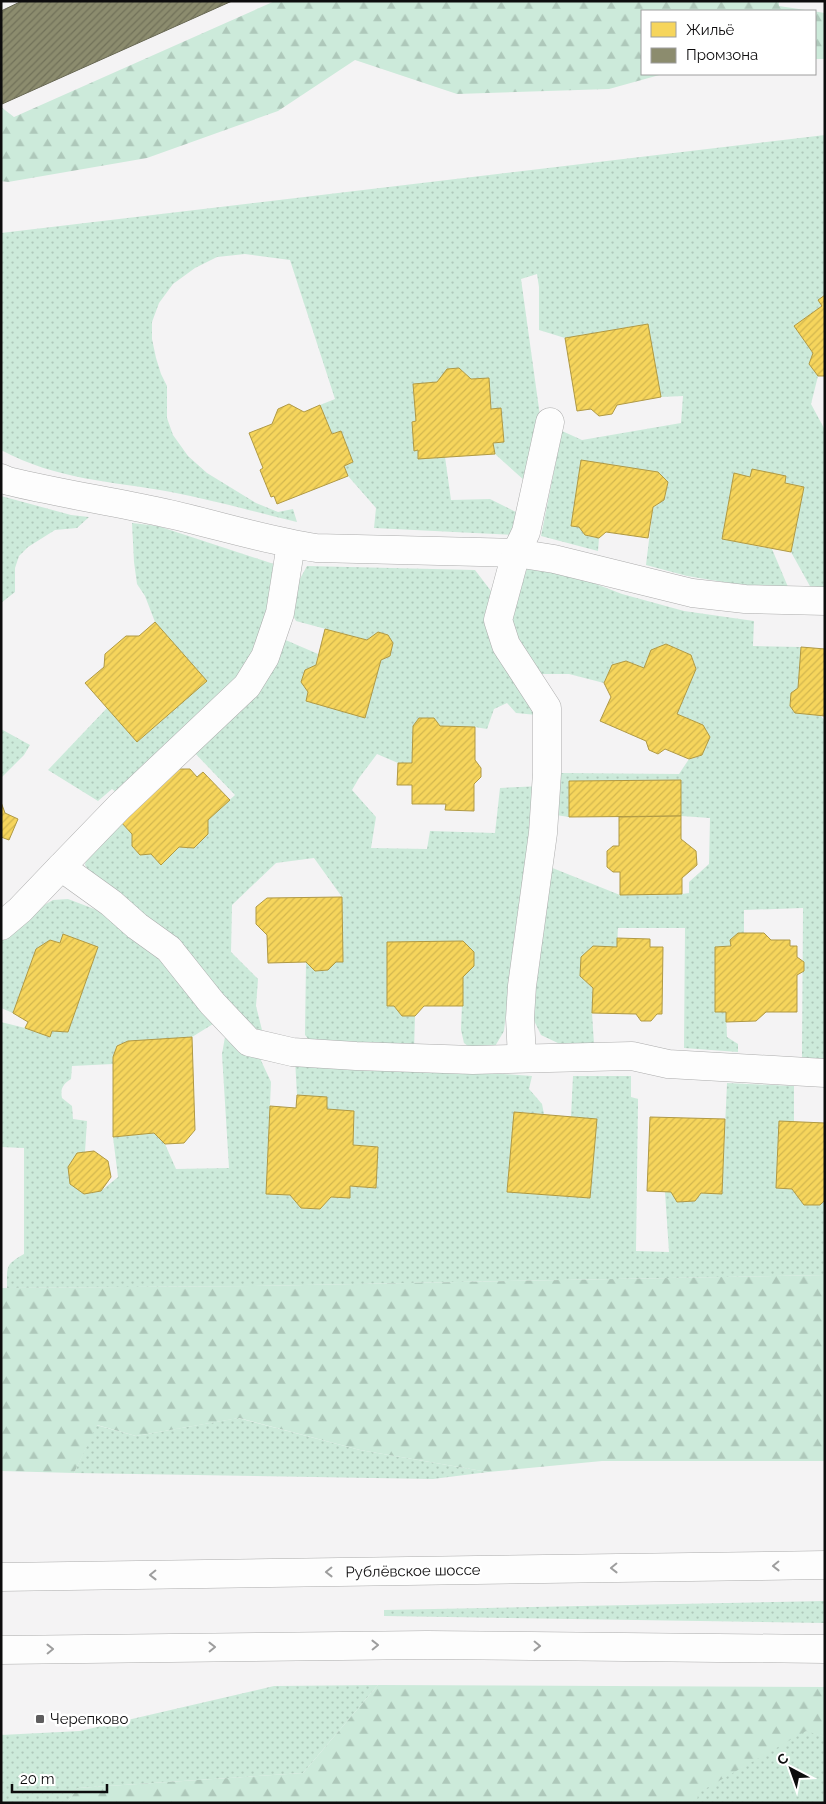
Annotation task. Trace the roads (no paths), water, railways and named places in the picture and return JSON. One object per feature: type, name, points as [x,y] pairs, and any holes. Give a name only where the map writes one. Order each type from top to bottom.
[{"type":"main road","points":[[522,1058],[520,1018],[522,986],[543,832],[547,773],[547,708],[506,645],[498,620],[516,552],[526,532],[550,422]]},
{"type":"main road","points":[[1,478],[71,496],[161,512],[291,544],[316,548],[516,552],[554,559],[692,593],[745,599],[825,601]]},
{"type":"main road","points":[[1,926],[20,910],[119,807],[247,686],[265,657],[280,613],[291,544]]},
{"type":"main road","points":[[61,867],[111,903],[137,926],[168,949],[212,1004],[249,1042],[292,1052],[347,1056],[473,1060],[632,1056],[668,1064],[825,1073]]},
{"type":"main road","name":"Рублёвское шоссе","points":[[1,1577],[825,1565]]},
{"type":"main road","points":[[1,1650],[427,1644],[825,1649]]},
{"type":"place","name":"Черепково","points":[[40,1719]]}]
